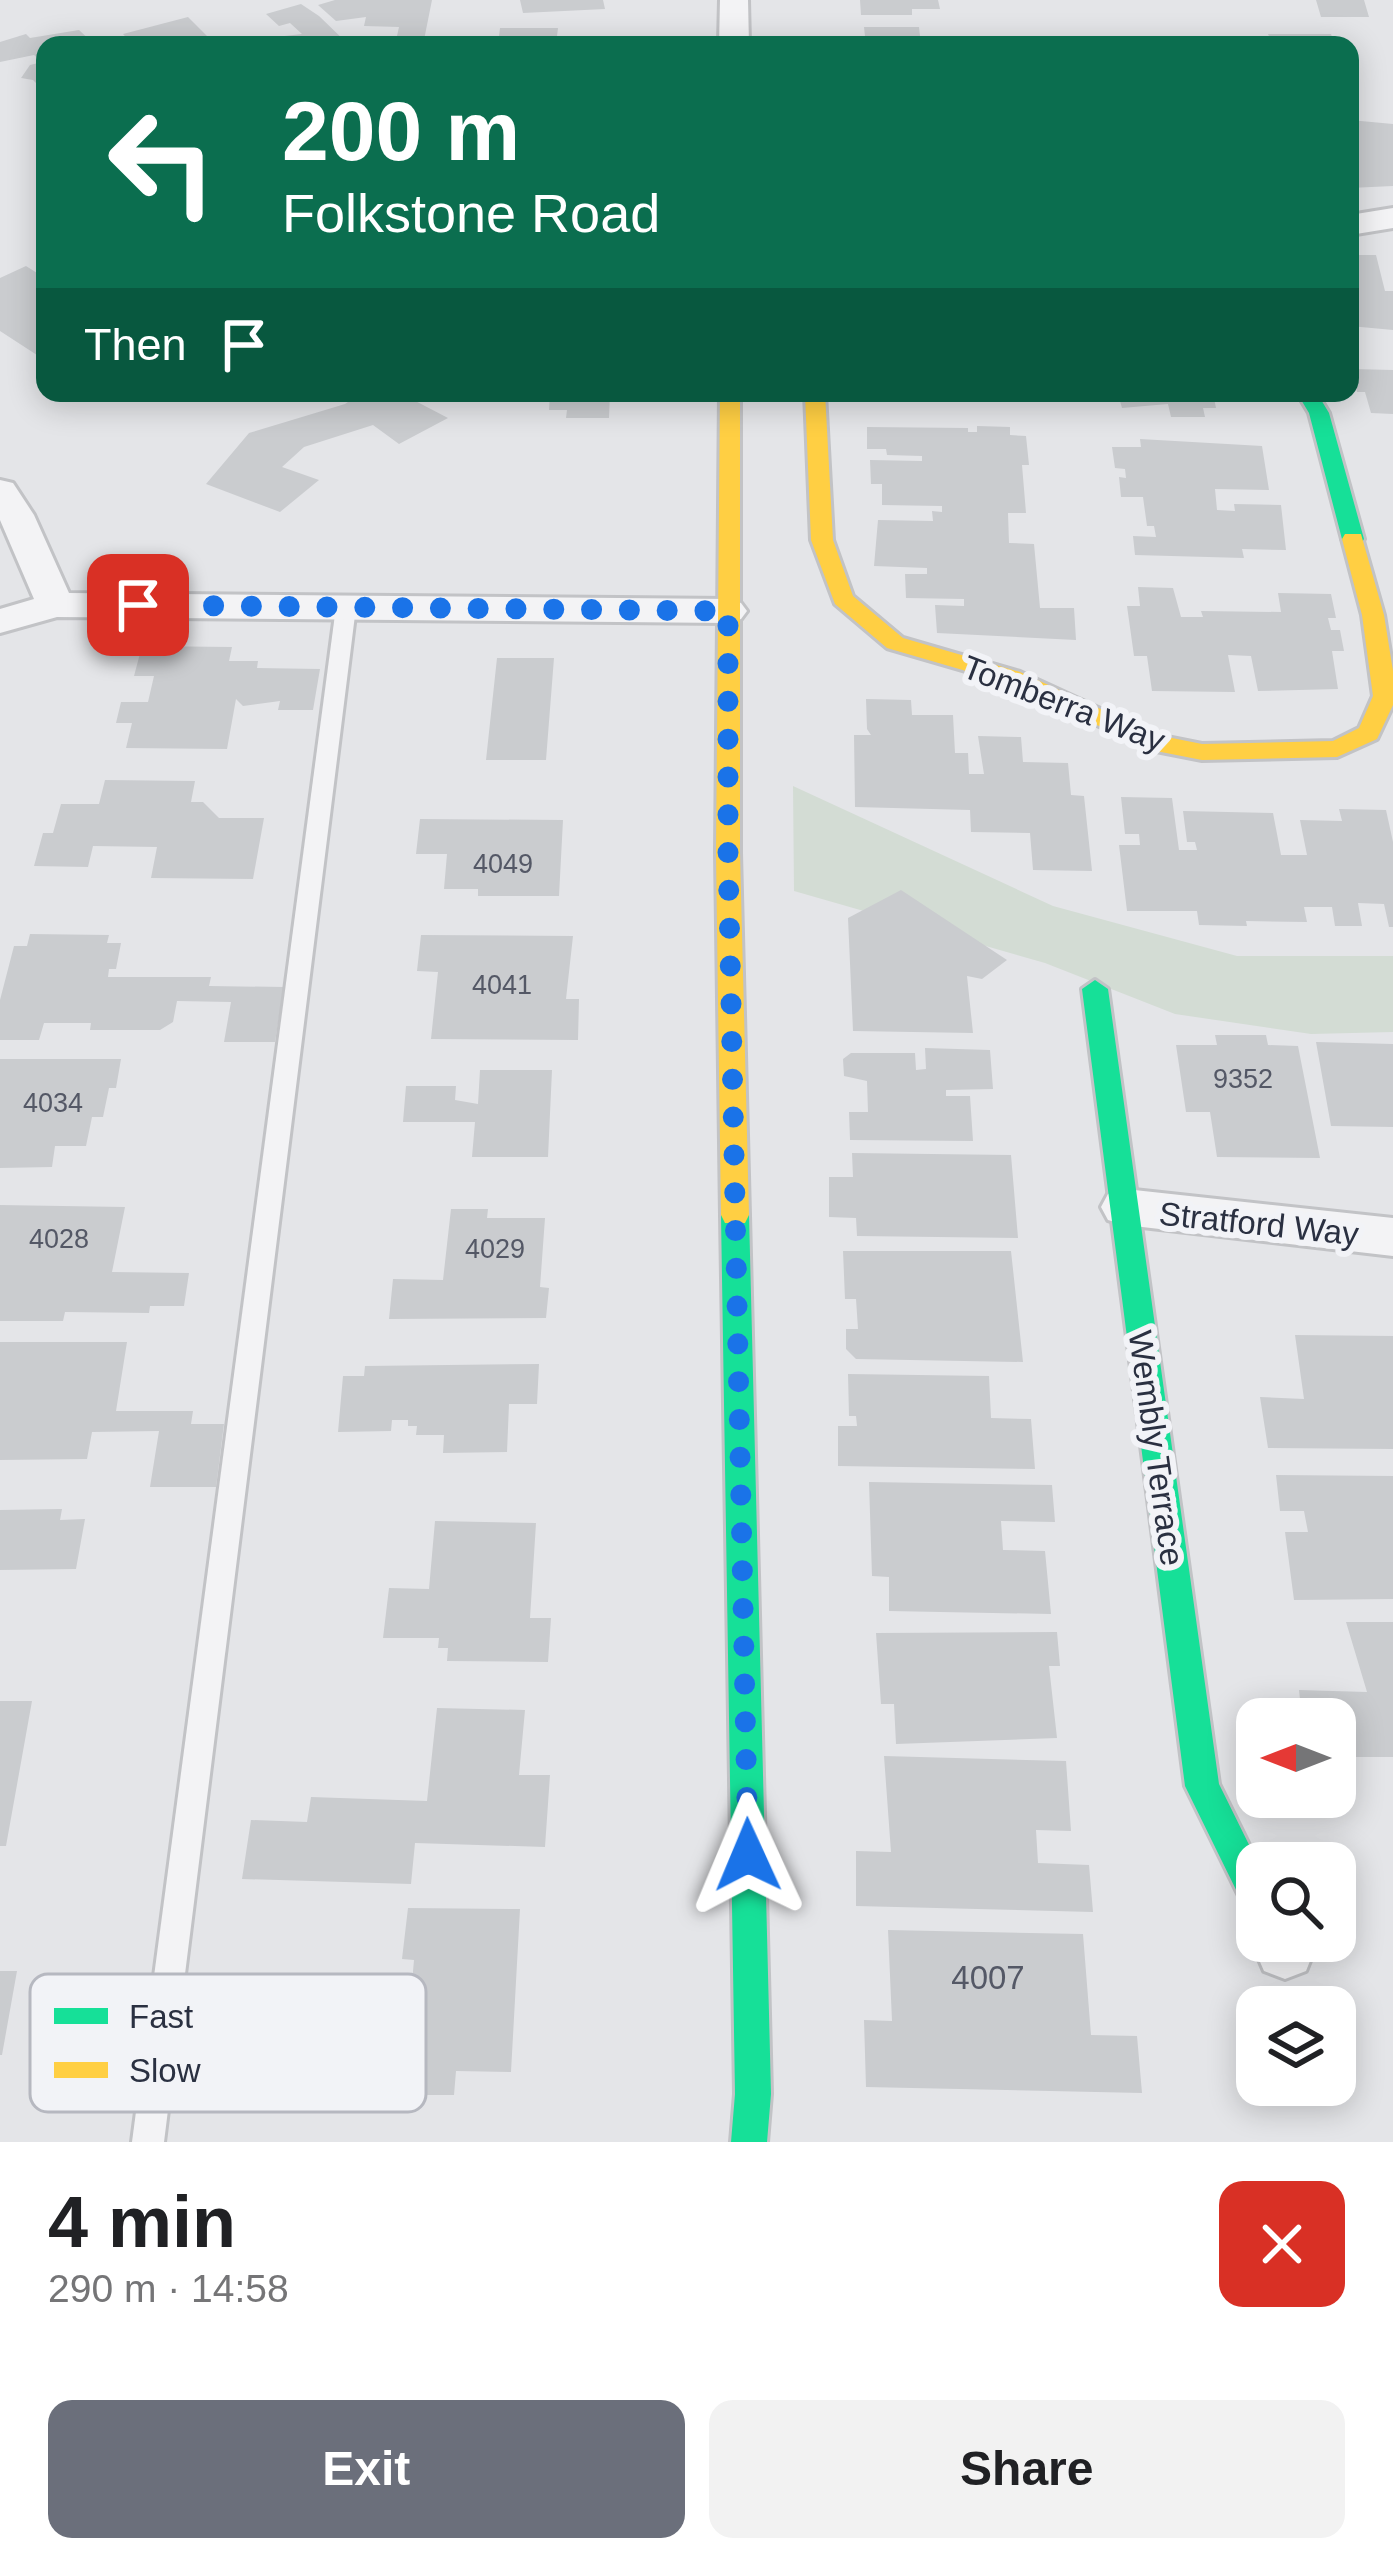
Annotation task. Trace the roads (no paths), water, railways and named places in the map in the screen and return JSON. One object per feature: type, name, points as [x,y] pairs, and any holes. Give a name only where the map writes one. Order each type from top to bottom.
[{"type":"street","points":[[734,0],[734,36]]},
{"type":"street","points":[[1359,224],[1393,218]]},
{"type":"street","points":[[730,402],[728,877],[753,2094],[749,2142]]},
{"type":"street","name":"Tomberra Way","points":[[815,402],[822,540],[844,599],[895,643],[1012,676],[1151,742],[1202,752],[1337,749],[1370,733],[1385,696],[1383,615],[1312,402]]},
{"type":"street","points":[[0,491],[16,515],[55,604]]},
{"type":"street","points":[[0,621],[55,604],[728,611]]},
{"type":"street","name":"Wembly Terrace","points":[[1095,989],[1202,1786],[1236,1854]]},
{"type":"street","name":"Stratford Way","points":[[1125,1207],[1393,1237]]},
{"type":"lane","points":[[170,1974],[346,607]]},
{"type":"lane","points":[[148,2142],[152,2112]]}]
